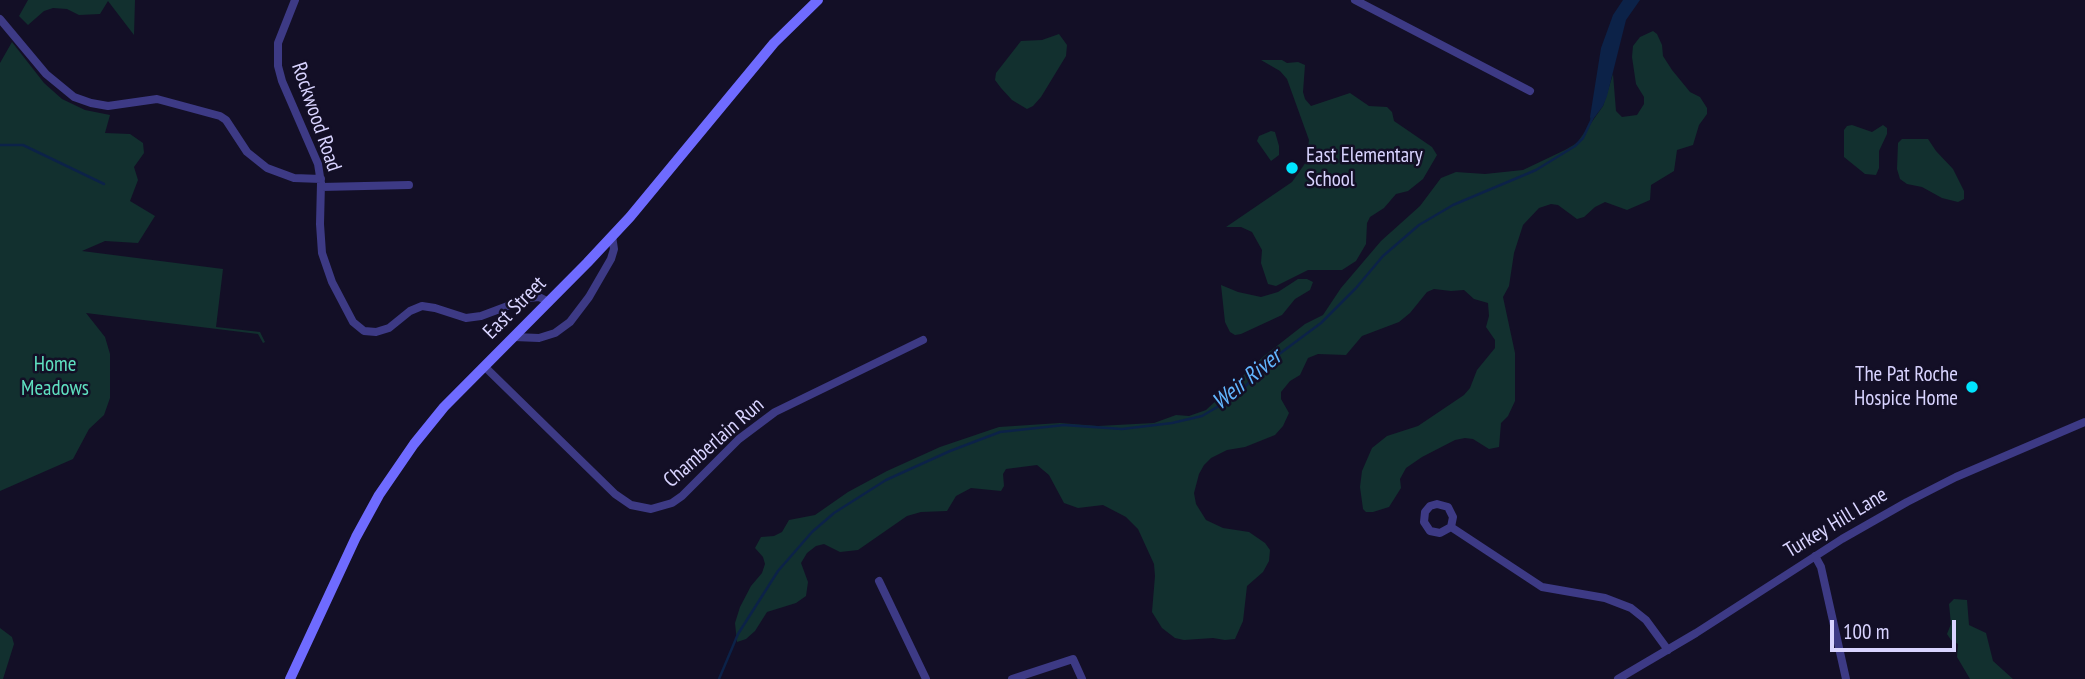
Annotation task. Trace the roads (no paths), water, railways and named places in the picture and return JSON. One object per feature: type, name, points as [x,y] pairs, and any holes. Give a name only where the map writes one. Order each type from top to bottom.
[{"type":"main road","name":"East Street","points":[[290,679],[345,558],[379,495],[428,426],[612,236],[682,157],[780,37],[818,0]]},
{"type":"street","name":"Rockwood Road","points":[[295,0],[278,43],[278,66],[314,152],[321,183],[320,230],[326,265],[346,312],[356,326],[371,333],[384,330],[422,306],[435,307],[466,318],[481,316],[529,298],[539,297],[549,302]]},
{"type":"street","points":[[1355,0],[1530,91]]},
{"type":"street","points":[[0,19],[52,80],[74,96],[91,103],[108,106],[157,99],[220,116],[226,120],[247,152],[267,168],[294,178],[321,183],[409,185]]},
{"type":"street","points":[[514,337],[539,338],[555,333],[570,322],[607,267],[614,249],[612,236]]},
{"type":"street","name":"Chamberlain Run","points":[[484,366],[608,488],[631,505],[651,509],[672,503],[682,496],[739,439],[775,412],[923,340]]},
{"type":"street","name":"Turkey Hill Lane","points":[[1618,679],[1815,556],[1943,482],[2085,422]]},
{"type":"street","points":[[1451,527],[1542,587],[1605,597],[1622,603],[1646,621],[1668,650]]},
{"type":"street","points":[[1815,556],[1821,567],[1846,679]]},
{"type":"street","points":[[879,580],[926,679]]},
{"type":"street","points":[[1012,679],[1073,659],[1082,679]]},
{"type":"water","points":[[1623,0],[1640,0],[1626,20],[1607,96],[1591,122],[1601,48],[1613,15]]},
{"type":"waterway","name":"Weir River","points":[[719,679],[738,634],[778,571],[812,532],[834,513],[886,480],[1000,432],[1064,425],[1122,429],[1202,416],[1244,388],[1263,366],[1321,323],[1383,256],[1419,225],[1453,205],[1536,170],[1575,146],[1583,138],[1592,119]]},
{"type":"waterway","points":[[0,145],[23,145],[104,184]]},
{"type":"place","name":"East Elementary School","points":[[1292,168]]},
{"type":"place","name":"The Pat Roche Hospice Home","points":[[1972,387]]},
{"type":"park label","name":"Home Meadows","points":[[55,377]]}]
